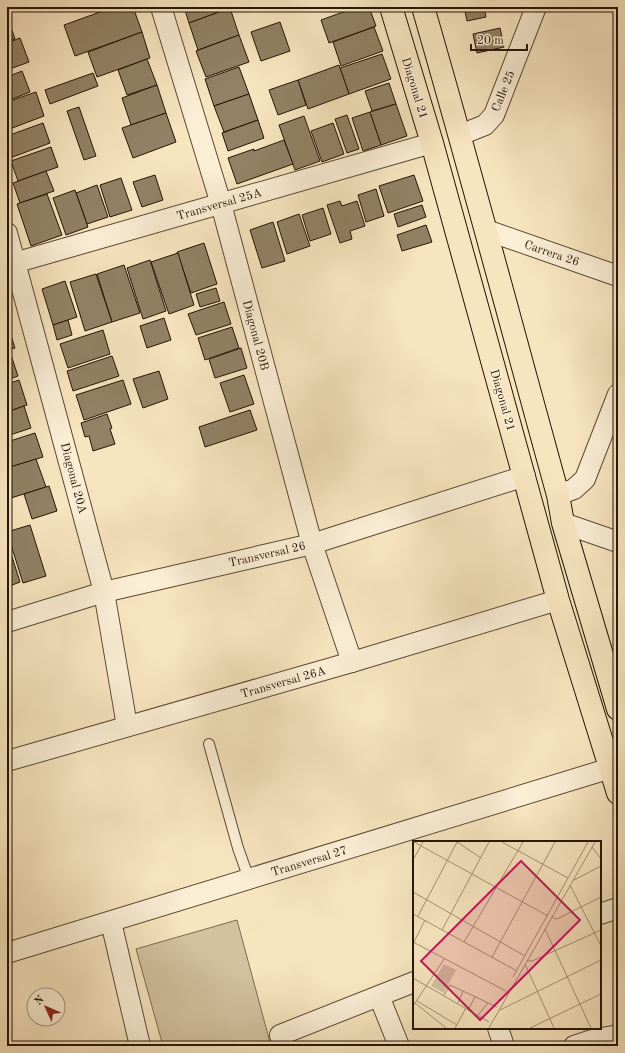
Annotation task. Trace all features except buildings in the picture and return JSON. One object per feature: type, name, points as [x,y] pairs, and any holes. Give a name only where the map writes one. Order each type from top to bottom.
[{"type":"highway","name":"Diagonal 21","points":[[391,7],[432,143],[558,600],[618,792]]},
{"type":"highway","points":[[423,7],[460,135],[558,495],[563,523],[618,709]]},
{"type":"street","name":"Diagonal 20B","points":[[161,7],[221,204],[312,544],[352,662]]},
{"type":"street","name":"Calle 25","points":[[460,135],[485,125],[494,115],[536,7]]},
{"type":"street","name":"Transversal 25A","points":[[11,264],[432,143]]},
{"type":"street","name":"Carrera 26","points":[[486,230],[618,276]]},
{"type":"street","name":"Diagonal 20A","points":[[7,233],[11,264],[104,592],[127,726]]},
{"type":"street","points":[[558,495],[574,489],[584,479],[618,394]]},
{"type":"street","name":"Transversal 26","points":[[7,622],[104,592],[312,544],[525,476]]},
{"type":"street","points":[[563,523],[618,542]]},
{"type":"street","name":"Transversal 26A","points":[[7,761],[352,662],[558,600]]},
{"type":"street","name":"Transversal 27","points":[[7,953],[611,768]]},
{"type":"street","points":[[601,914],[618,908]]},
{"type":"street","points":[[111,922],[140,1046]]},
{"type":"street","points":[[283,1046],[280,1035],[413,982]]},
{"type":"street","points":[[378,996],[399,1046]]},
{"type":"street","points":[[498,1029],[504,1046]]},
{"type":"street","points":[[586,1038],[618,1034]]},
{"type":"lane","points":[[209,744],[238,848],[249,879]]},
{"type":"shaded area","points":[[237,920],[271,1046],[163,1046],[136,949]]}]
